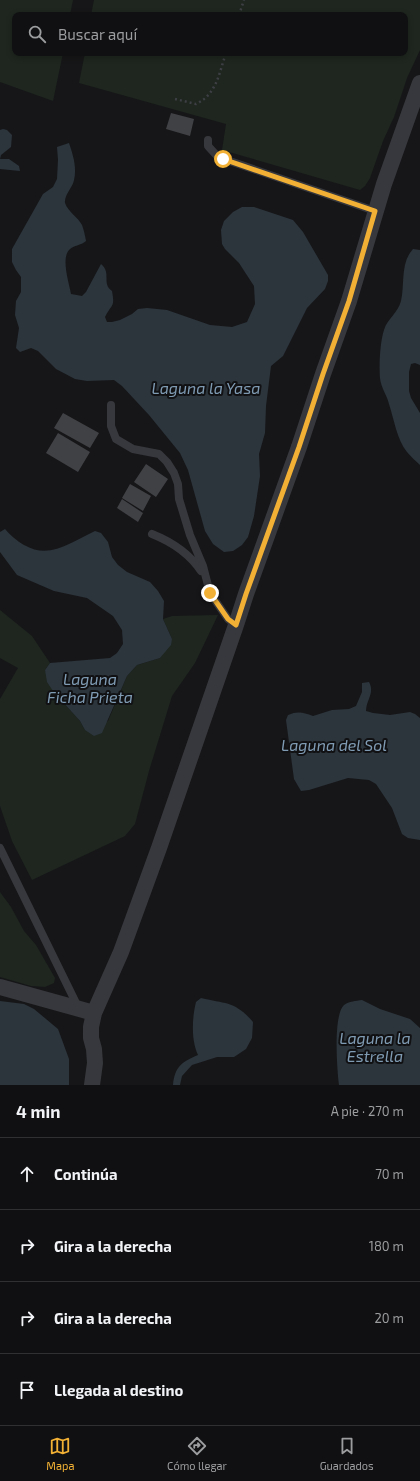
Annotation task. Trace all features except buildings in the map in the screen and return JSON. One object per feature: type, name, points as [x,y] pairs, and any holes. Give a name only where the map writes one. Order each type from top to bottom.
[{"type":"street","points":[[92,1085],[95,1063],[94,1049],[91,1038],[91,1027],[94,1012],[127,937],[159,848],[349,301],[375,211],[420,83]]},
{"type":"street","points":[[0,987],[94,1012]]},
{"type":"lane","points":[[208,140],[208,146],[218,157],[375,211]]},
{"type":"lane","points":[[111,405],[112,426],[116,439],[133,449],[159,454],[167,462],[174,473],[190,535],[203,566],[210,593],[228,619],[236,625]]},
{"type":"lane","points":[[152,534],[171,542],[184,552],[195,562],[207,581]]},
{"type":"lane","points":[[0,848],[78,1007]]},
{"type":"path","points":[[240,12],[244,0]]},
{"type":"path","points":[[175,99],[196,104],[210,94],[225,56]]},
{"type":"shaded area","points":[[0,0],[73,0],[71,12],[12,12],[12,56],[62,56],[53,101],[0,82]]},
{"type":"shaded area","points":[[94,0],[420,0],[420,50],[407,78],[394,117],[383,141],[370,178],[365,186],[360,190],[222,150],[226,124],[79,83],[84,56],[408,56],[408,12],[92,12]]},
{"type":"shaded area","points":[[0,610],[32,636],[50,663],[45,670],[53,691],[80,721],[85,730],[108,721],[127,676],[137,665],[160,658],[172,639],[163,619],[172,616],[218,615],[195,663],[172,696],[149,771],[135,824],[125,836],[32,880],[12,841],[0,806],[0,699],[18,668],[0,658]]},
{"type":"shaded area","points":[[0,892],[11,907],[24,931],[36,945],[55,978],[54,983],[45,987],[31,986],[0,977]]},
{"type":"water","points":[[3,129],[7,130],[12,135],[11,147],[1,155],[0,159],[0,130]]},
{"type":"water","name":"Laguna la Yasa","points":[[69,143],[74,161],[75,175],[65,203],[68,209],[82,225],[86,241],[69,250],[66,259],[67,278],[71,294],[82,296],[86,292],[101,264],[104,267],[106,271],[107,285],[112,291],[113,300],[112,305],[105,317],[107,322],[120,320],[138,309],[147,308],[167,310],[210,325],[232,327],[247,322],[255,304],[254,286],[239,263],[222,244],[221,230],[224,221],[233,212],[242,207],[254,207],[293,220],[303,232],[328,275],[328,281],[325,289],[307,308],[283,356],[271,366],[266,406],[265,433],[259,454],[260,476],[254,516],[248,537],[242,545],[233,551],[224,552],[213,544],[205,531],[188,470],[180,453],[149,415],[122,386],[114,380],[87,381],[75,379],[56,369],[38,351],[31,348],[20,352],[16,348],[19,328],[15,315],[16,301],[21,292],[21,277],[12,262],[12,249],[43,194],[53,187],[57,179],[57,147]]},
{"type":"water","points":[[0,159],[9,159],[19,166],[20,171],[0,169]]},
{"type":"water","points":[[413,249],[420,250],[420,365],[415,363],[411,364],[409,372],[409,391],[411,398],[420,413],[420,465],[407,452],[401,442],[380,378],[380,354],[385,326],[400,305],[406,261]]},
{"type":"water","name":"Laguna Ficha Prieta","points":[[5,529],[24,545],[43,551],[60,548],[95,531],[101,533],[108,542],[112,557],[118,565],[127,572],[150,582],[164,601],[163,619],[172,639],[171,645],[160,658],[137,665],[127,676],[102,733],[94,736],[85,730],[80,721],[53,691],[47,682],[45,670],[50,663],[110,658],[117,653],[123,644],[122,630],[113,616],[87,598],[54,591],[17,575],[0,552],[0,532]]},
{"type":"water","name":"Laguna del Sol","points":[[369,682],[371,686],[371,693],[366,711],[390,715],[410,712],[420,718],[420,840],[408,838],[402,834],[392,808],[376,784],[369,780],[348,778],[301,791],[294,779],[286,720],[288,715],[300,712],[313,716],[332,710],[349,709],[356,706],[362,692],[362,683]]},
{"type":"water","points":[[201,998],[230,1004],[241,1010],[253,1022],[252,1038],[246,1049],[234,1057],[217,1057],[192,1065],[182,1076],[180,1085],[173,1085],[176,1073],[180,1066],[198,1055],[194,1043],[193,1022],[196,1002]]},
{"type":"water","name":"Laguna la Estrella","points":[[362,1000],[380,1009],[410,1019],[420,1028],[420,1085],[339,1085],[337,1068],[338,1020],[344,1005],[353,1001]]},
{"type":"water","points":[[0,1001],[24,1004],[34,1009],[58,1029],[69,1059],[69,1085],[0,1085]]},
{"type":"route","points":[[210,593],[228,619],[236,625],[349,301],[375,211],[223,159]]}]
